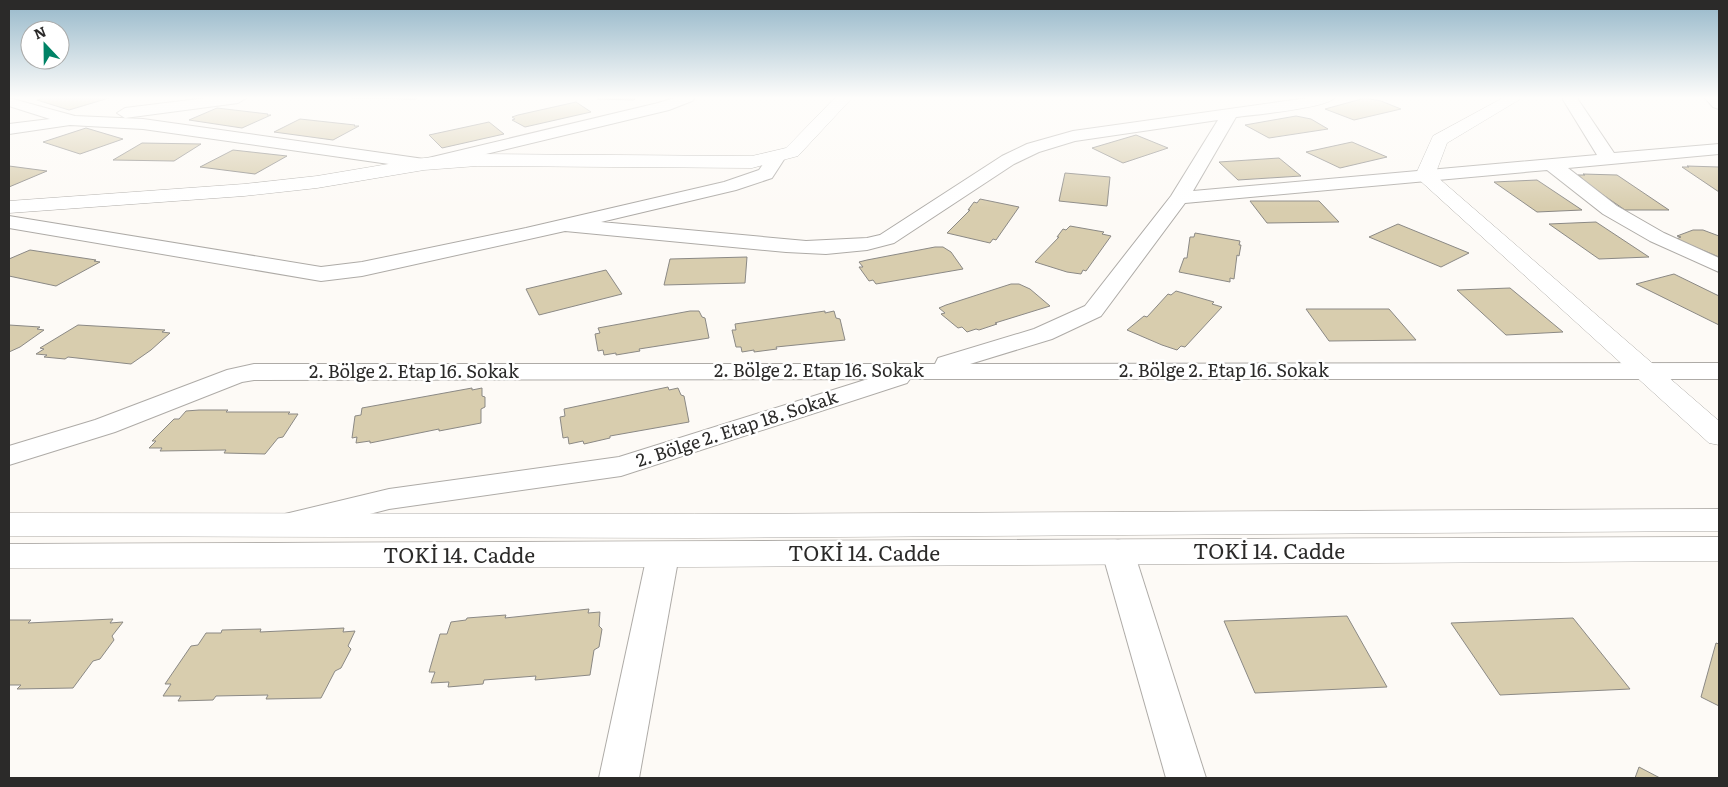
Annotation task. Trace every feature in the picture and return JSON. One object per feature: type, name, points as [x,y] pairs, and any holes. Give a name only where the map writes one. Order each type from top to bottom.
[{"type":"main road","points":[[9,207],[244,190],[317,182],[424,164],[477,160],[752,162],[776,158],[792,152],[809,135]]},
{"type":"main road","points":[[1448,135],[1439,140],[1426,176],[1643,371],[1719,436]]},
{"type":"main road","name":"TOKİ 14. Cadde","points":[[9,525],[704,526],[1719,520]]},
{"type":"main road","name":"TOKİ 14. Cadde","points":[[9,556],[663,555],[1719,549]]},
{"type":"street","points":[[218,135],[424,164],[545,135]]},
{"type":"street","points":[[566,225],[786,246],[829,248],[865,245],[887,239],[1008,160],[1033,148],[1082,135]]},
{"type":"street","name":"2. Bölge 2. Etap 18. Sokak","points":[[283,526],[389,499],[621,466],[921,370],[1042,334],[1093,311],[1179,198],[1217,135]]},
{"type":"street","points":[[1593,135],[1609,159]]},
{"type":"street","points":[[1179,198],[1719,149]]},
{"type":"street","points":[[9,222],[321,274],[362,269],[566,225],[729,186],[766,174],[776,158]]},
{"type":"street","points":[[1551,164],[1610,210],[1657,237],[1719,266]]},
{"type":"street","name":"2. Bölge 2. Etap 16. Sokak","points":[[9,456],[105,426],[236,375],[254,372],[921,370],[1719,371]]},
{"type":"street","points":[[1118,552],[1186,778]]},
{"type":"street","points":[[619,778],[663,555]]},
{"type":"building","points":[[65,135],[109,135],[123,139],[80,154],[43,142]]},
{"type":"building","points":[[294,135],[343,135],[333,140]]},
{"type":"building","points":[[430,135],[501,135],[442,148]]},
{"type":"building","points":[[1136,135],[1168,148],[1123,163],[1092,148]]},
{"type":"building","points":[[1263,135],[1290,135],[1269,138]]},
{"type":"building","points":[[1352,142],[1387,157],[1340,168],[1306,152]]},
{"type":"building","points":[[142,143],[201,144],[174,161],[113,160]]},
{"type":"building","points":[[233,150],[287,156],[255,174],[200,167]]},
{"type":"building","points":[[1279,158],[1301,176],[1238,180],[1219,162]]},
{"type":"building","points":[[9,166],[47,171],[9,187]]},
{"type":"building","points":[[1687,166],[1719,167],[1719,192],[1682,167],[1689,167]]},
{"type":"building","points":[[1065,173],[1110,177],[1107,206],[1059,201]]},
{"type":"building","points":[[1583,174],[1617,175],[1669,210],[1625,210],[1580,179],[1583,179],[1578,175],[1585,175]]},
{"type":"building","points":[[1537,180],[1582,210],[1537,212],[1494,182]]},
{"type":"building","points":[[980,199],[1019,207],[996,240],[993,239],[990,243],[947,233],[970,210],[968,210],[974,202],[977,203]]},
{"type":"building","points":[[1250,201],[1319,201],[1339,222],[1267,223]]},
{"type":"building","points":[[1596,222],[1649,257],[1599,259],[1549,224]]},
{"type":"building","points":[[1398,224],[1469,253],[1441,267],[1369,237]]},
{"type":"building","points":[[1070,226],[1104,232],[1102,234],[1111,236],[1086,271],[1083,270],[1081,274],[1067,272],[1035,262],[1059,237],[1057,237],[1063,229],[1066,230]]},
{"type":"building","points":[[1693,230],[1703,230],[1719,236],[1719,257],[1676,239],[1681,237],[1677,236]]},
{"type":"building","points":[[1195,233],[1240,241],[1239,245],[1241,245],[1239,256],[1237,255],[1234,279],[1230,278],[1230,282],[1179,272],[1184,258],[1187,258],[1190,237],[1194,237]]},
{"type":"building","points":[[943,247],[951,252],[963,269],[876,284],[873,280],[869,281],[859,267],[863,267],[859,262]]},
{"type":"building","points":[[30,250],[100,262],[56,286],[9,276],[9,259]]},
{"type":"building","points":[[747,257],[745,283],[664,285],[670,259]]},
{"type":"building","points":[[606,270],[622,294],[539,315],[526,289]]},
{"type":"building","points":[[1674,274],[1719,296],[1719,325],[1636,284]]},
{"type":"building","points":[[1011,284],[1019,284],[1030,289],[1050,306],[995,323],[997,324],[979,330],[967,332],[962,327],[958,328],[941,314],[945,313],[939,308],[946,305]]},
{"type":"building","points":[[1510,288],[1563,332],[1506,335],[1457,290]]},
{"type":"building","points":[[1176,291],[1214,302],[1212,304],[1222,307],[1185,347],[1181,346],[1177,350],[1127,330],[1144,316],[1147,317],[1168,294],[1171,295]]},
{"type":"building","points":[[1306,309],[1389,309],[1416,340],[1329,341]]},
{"type":"building","points":[[699,311],[702,317],[705,318],[709,338],[639,349],[640,351],[616,355],[616,353],[604,355],[603,350],[598,351],[595,334],[600,333],[598,328]]},
{"type":"building","points":[[825,311],[825,313],[834,311],[836,318],[840,319],[845,340],[776,347],[777,349],[754,352],[754,350],[742,352],[741,347],[736,347],[732,330],[736,330],[735,324]]},
{"type":"building","points":[[9,325],[40,327],[37,329],[44,330],[20,347],[9,352]]},
{"type":"building","points":[[78,325],[165,330],[162,332],[170,333],[131,364],[68,357],[65,359],[44,357],[47,355],[36,354],[44,349],[40,348]]},
{"type":"building","points":[[668,387],[669,390],[678,388],[681,395],[684,396],[689,422],[610,436],[610,438],[584,444],[583,441],[569,444],[568,437],[563,438],[560,417],[565,416],[564,409]]},
{"type":"building","points":[[472,388],[472,390],[482,388],[482,396],[485,397],[485,407],[481,409],[481,423],[439,431],[439,429],[370,443],[370,441],[356,443],[357,437],[352,438],[355,416],[361,415],[362,408]]},
{"type":"building","points":[[186,411],[290,412],[288,414],[298,414],[283,437],[278,438],[265,454],[224,453],[226,450],[160,451],[162,448],[149,448],[156,441],[152,441],[174,419],[179,419]]},
{"type":"building","points":[[589,609],[588,613],[600,612],[599,626],[602,629],[599,647],[594,650],[590,675],[535,680],[536,676],[484,680],[483,684],[448,687],[449,682],[431,683],[435,672],[429,672],[440,634],[447,634],[451,622],[466,620],[467,618],[506,615],[505,618]]},
{"type":"building","points":[[1347,616],[1387,687],[1255,693],[1224,621]]},
{"type":"building","points":[[1573,618],[1630,689],[1500,695],[1451,623]]},
{"type":"building","points":[[113,619],[110,623],[123,622],[112,636],[114,640],[100,659],[93,661],[73,688],[17,689],[21,685],[9,685],[9,620],[31,620],[28,623]]},
{"type":"building","points":[[344,628],[343,632],[355,631],[348,646],[351,649],[341,668],[335,671],[321,698],[266,699],[268,695],[216,696],[213,700],[178,701],[181,696],[163,696],[171,684],[165,684],[191,646],[198,645],[206,633],[221,633],[222,630],[261,629],[260,632]]},
{"type":"building","points":[[1716,643],[1719,644],[1719,706],[1701,697]]},
{"type":"building","points":[[1639,767],[1660,778],[1635,778]]}]
